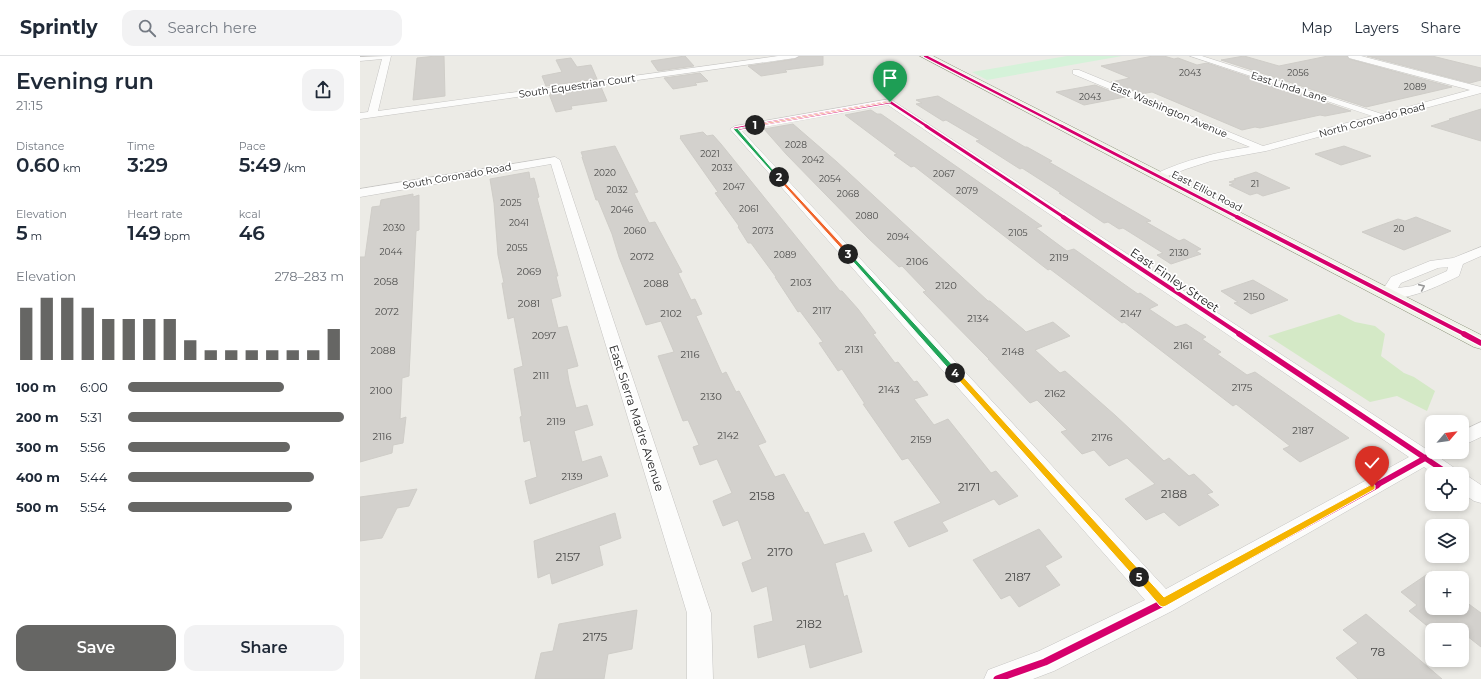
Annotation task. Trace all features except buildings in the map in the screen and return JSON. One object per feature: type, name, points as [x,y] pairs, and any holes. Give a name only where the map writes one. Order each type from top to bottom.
[{"type":"main road","name":"East Elliot Road","points":[[925,56],[1481,343]]},
{"type":"street","points":[[360,59],[387,56],[372,115]]},
{"type":"street","name":"South Equestrian Court","points":[[360,116],[795,56]]},
{"type":"street","name":"East Linda Lane","points":[[1194,56],[1383,117]]},
{"type":"street","points":[[1352,56],[1480,90]]},
{"type":"street","name":"East Washington Avenue","points":[[1076,72],[1262,149]]},
{"type":"street","name":"North Coronado Road","points":[[1159,176],[1184,174],[1253,155],[1262,149],[1480,90]]},
{"type":"street","name":"East Finley Street","points":[[1163,603],[735,129],[890,102],[1425,452]]},
{"type":"street","name":"South Coronado Road","points":[[360,193],[555,160]]},
{"type":"street","name":"East Sierra Madre Avenue","points":[[555,160],[699,613],[700,679]]},
{"type":"street","points":[[1387,294],[1416,290],[1454,273],[1456,262],[1481,251]]},
{"type":"street","points":[[1469,435],[1481,429]]},
{"type":"street","points":[[997,679],[1045,662],[1163,603],[1425,458]]},
{"type":"street","name":"East Finley Street","points":[[1434,459],[1442,467]]},
{"type":"street","points":[[1469,487],[1481,495]]},
{"type":"green space","points":[[1067,56],[1122,56],[987,80],[972,72]]},
{"type":"green space","points":[[1339,314],[1355,322],[1375,326],[1385,334],[1381,356],[1404,373],[1414,377],[1435,391],[1427,411],[1397,396],[1370,402],[1268,336]]},
{"type":"cycle path","points":[[925,56],[1481,343]]},
{"type":"cycle path","points":[[735,129],[890,102],[1438,467]]},
{"type":"cycle path","points":[[997,679],[1045,662],[1163,603],[1425,458]]},
{"type":"route","points":[[890,102],[735,129],[1163,603],[1372,487]]}]
